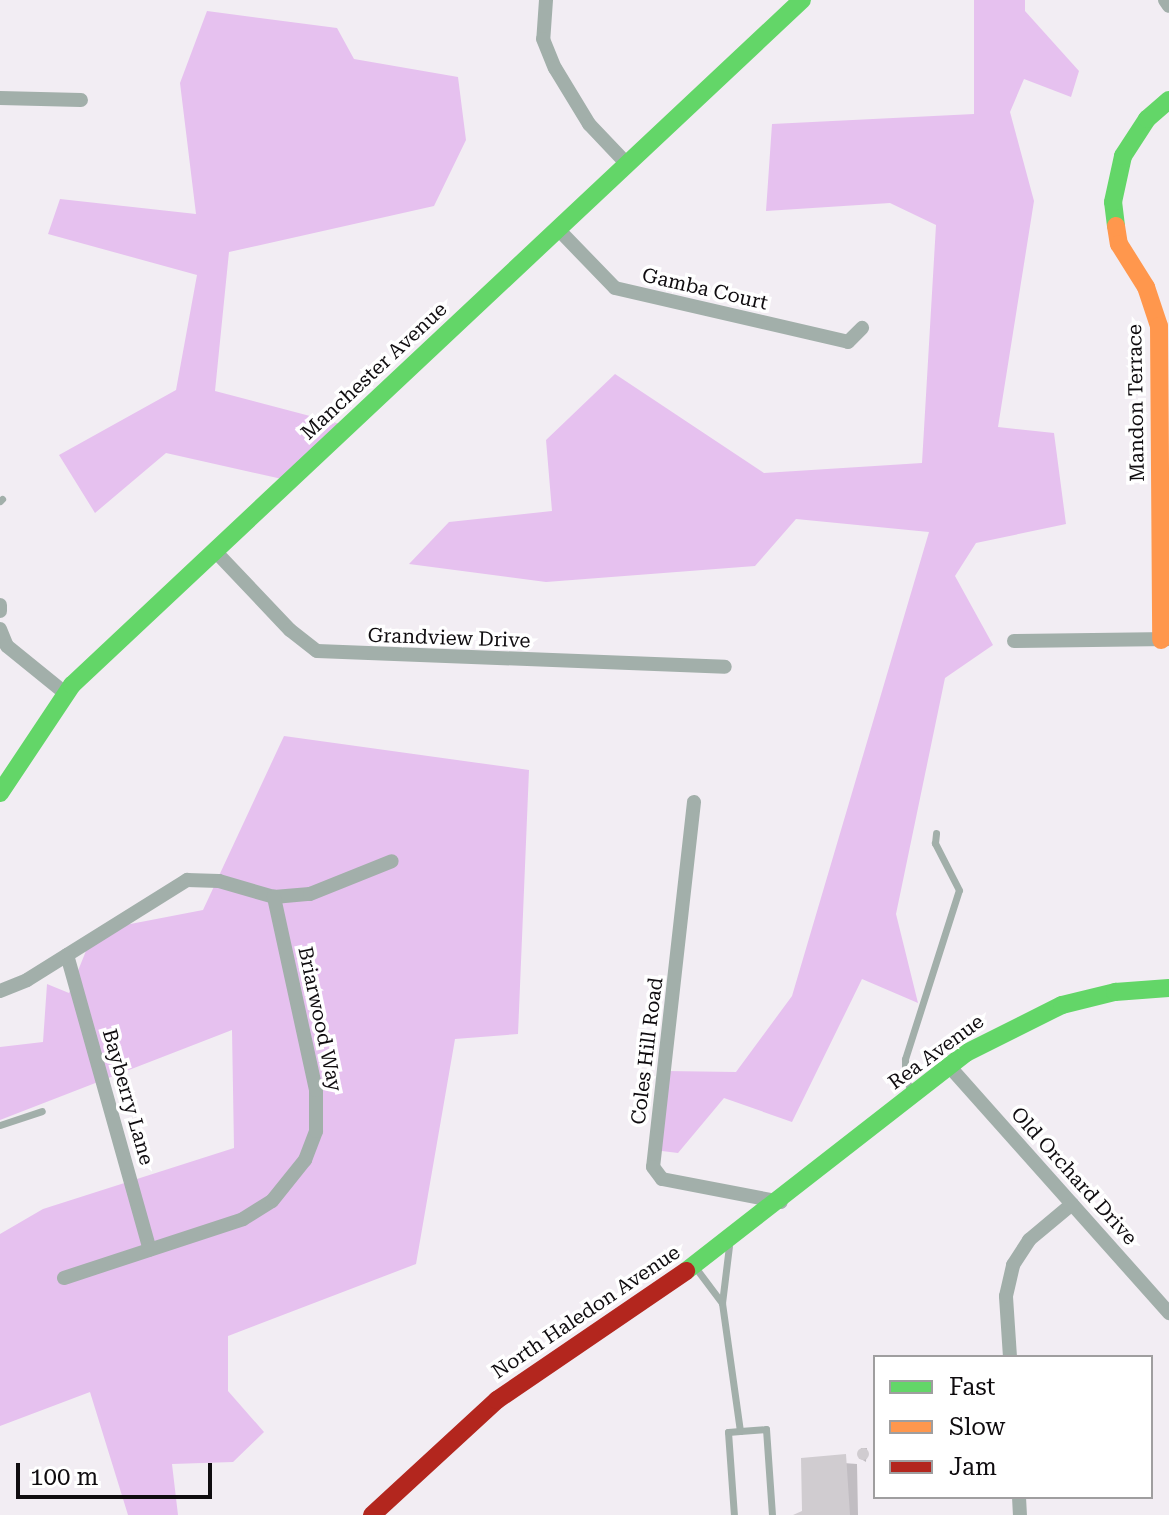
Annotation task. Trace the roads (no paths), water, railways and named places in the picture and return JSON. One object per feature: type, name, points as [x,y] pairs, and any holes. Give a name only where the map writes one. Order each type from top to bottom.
[{"type":"street","points":[[546,0],[543,39],[555,68],[589,124],[626,163]]},
{"type":"street","name":"Manchester Avenue","points":[[0,793],[65,693],[802,0]]},
{"type":"street","points":[[1165,0],[1169,6]]},
{"type":"street","points":[[0,98],[81,100]]},
{"type":"street","name":"Mandon Terrace","points":[[1165,640],[1159,326],[1146,287],[1119,244],[1113,202],[1123,156],[1137,132],[1169,100]]},
{"type":"street","name":"Gamba Court","points":[[557,228],[615,288],[848,342],[862,328]]},
{"type":"street","name":"Grandview Drive","points":[[215,551],[290,630],[317,651],[725,667]]},
{"type":"street","points":[[0,629],[7,646],[65,693]]},
{"type":"street","points":[[1014,641],[1165,640]]},
{"type":"street","name":"Coles Hill Road","points":[[694,802],[653,1167],[662,1179],[781,1202]]},
{"type":"street","points":[[0,991],[67,955],[187,880],[219,881],[274,897],[310,894],[392,861]]},
{"type":"street","name":"Briarwood Way","points":[[64,1278],[243,1219],[272,1201],[312,1146],[318,1113],[313,1069],[274,897]]},
{"type":"street","name":"Bayberry Lane","points":[[67,955],[150,1250]]},
{"type":"street","name":"Rea Avenue","points":[[836,1158],[913,1094],[993,1035],[1062,1005],[1115,992],[1169,988]]},
{"type":"street","name":"Old Orchard Drive","points":[[949,1066],[1169,1313]]},
{"type":"street","name":"North Haledon Avenue","points":[[372,1515],[408,1477],[497,1400],[729,1241],[836,1158]]},
{"type":"street","points":[[1010,1355],[1006,1296],[1013,1265],[1029,1240],[1072,1204]]},
{"type":"lane","points":[[913,1094],[905,1082],[905,1059],[959,890],[935,843],[936,833]]},
{"type":"lane","points":[[0,1125],[42,1111]]},
{"type":"lane","points":[[729,1241],[722,1303],[740,1431]]},
{"type":"lane","points":[[694,1265],[722,1303]]},
{"type":"lane","points":[[734,1515],[728,1432],[766,1429],[772,1515]]}]
